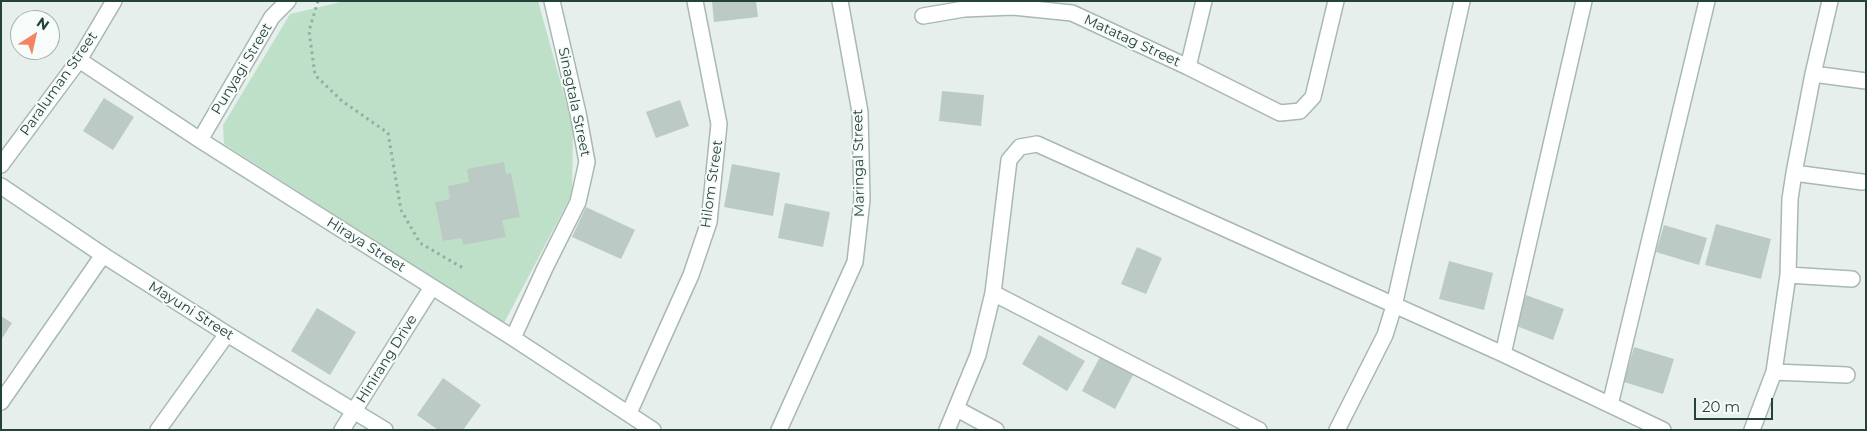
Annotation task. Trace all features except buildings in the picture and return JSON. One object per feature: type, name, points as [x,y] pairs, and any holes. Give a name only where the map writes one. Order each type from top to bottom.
[{"type":"street","name":"Paraluman Street","points":[[1,165],[79,60],[114,1]]},
{"type":"street","name":"Punyagi Street","points":[[200,140],[272,17],[288,1]]},
{"type":"street","name":"Sinagtala Street","points":[[513,338],[578,202],[587,162],[578,113],[552,1]]},
{"type":"street","name":"Hilom Street","points":[[629,413],[691,275],[709,222],[719,124],[695,1]]},
{"type":"street","name":"Maringal Street","points":[[780,430],[855,262],[862,200],[860,112],[840,1]]},
{"type":"street","points":[[1188,67],[1204,1]]},
{"type":"street","name":"Matatag Street","points":[[923,16],[964,9],[1073,7],[1280,113],[1300,111],[1312,98],[1336,1]]},
{"type":"street","points":[[1337,430],[1385,335],[1394,306],[1462,1]]},
{"type":"street","points":[[1502,354],[1584,1]]},
{"type":"street","points":[[1610,405],[1706,1]]},
{"type":"street","points":[[1752,430],[1774,372],[1788,275],[1790,199],[1813,74],[1830,1]]},
{"type":"street","name":"Hiraya Street","points":[[79,60],[200,140],[513,338],[653,430]]},
{"type":"street","points":[[1813,74],[1866,81]]},
{"type":"street","points":[[947,430],[978,355],[993,293],[1010,160],[1020,147],[1037,144],[1502,354],[1663,430]]},
{"type":"street","points":[[1794,173],[1862,182]]},
{"type":"street","name":"Mayuni Street","points":[[1,186],[103,256],[385,430]]},
{"type":"street","points":[[1,402],[103,256]]},
{"type":"street","points":[[1788,275],[1852,279]]},
{"type":"street","name":"Hinirang Drive","points":[[342,430],[432,287]]},
{"type":"street","points":[[993,293],[1259,430]]},
{"type":"street","points":[[158,430],[227,334]]},
{"type":"street","points":[[1774,372],[1847,375]]},
{"type":"street","points":[[957,409],[996,430]]},
{"type":"path","points":[[318,1],[309,31],[315,75],[342,101],[388,133],[400,210],[420,243],[463,268]]},
{"type":"green space","points":[[345,1],[538,1],[573,127],[572,194],[504,323],[224,144],[223,125],[290,14]]}]
